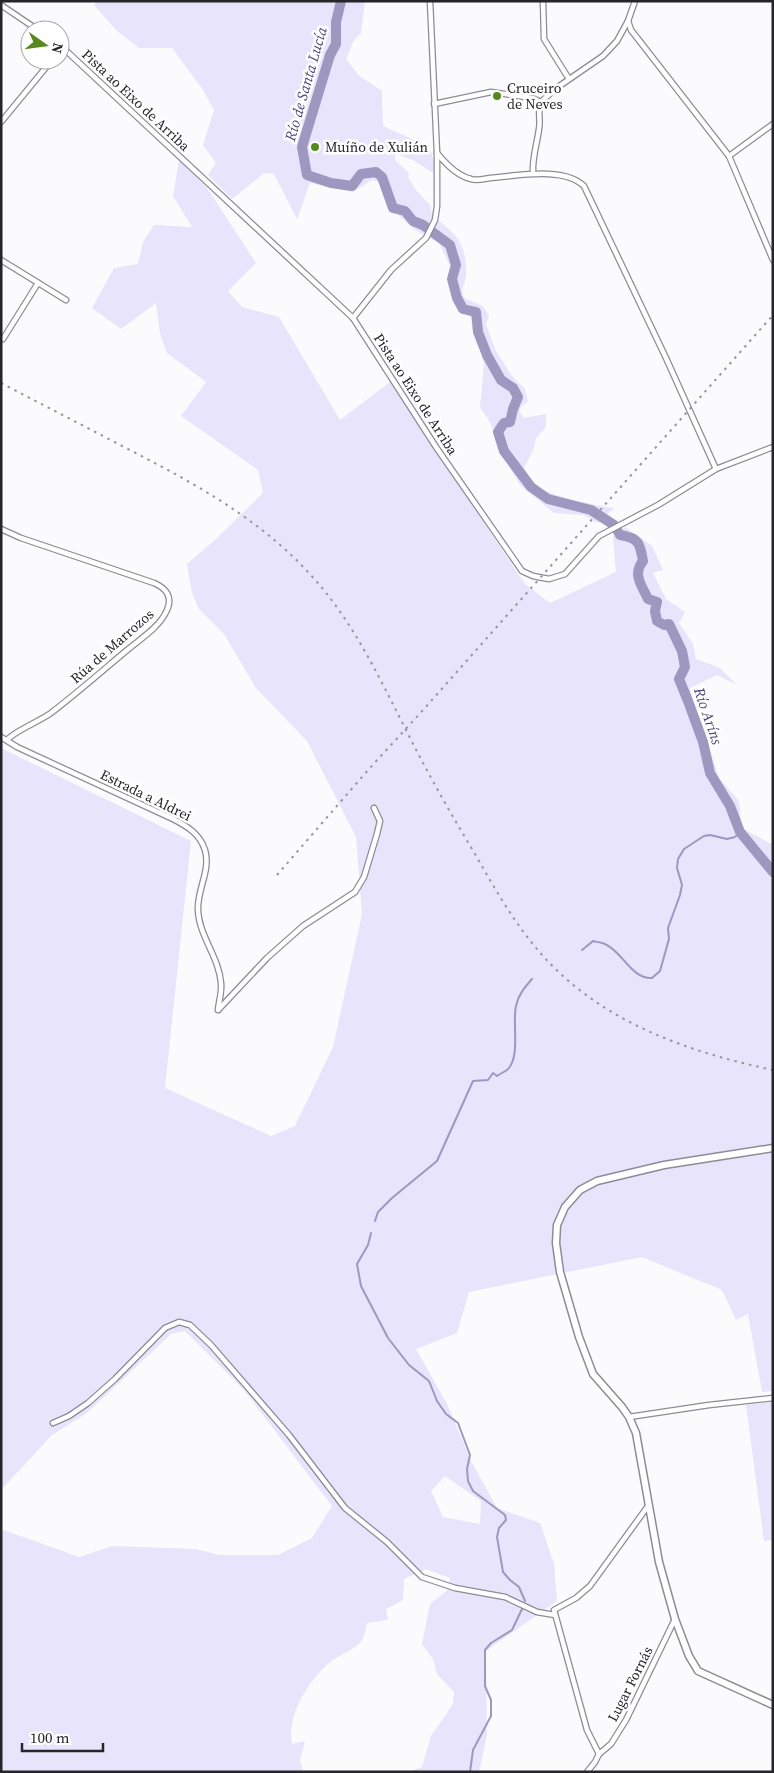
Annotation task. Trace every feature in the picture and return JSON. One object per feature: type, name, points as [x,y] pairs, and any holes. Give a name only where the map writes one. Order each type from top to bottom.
[{"type":"street","points":[[353,318],[391,270],[426,238],[436,215],[437,153],[430,1]]},
{"type":"street","points":[[543,1],[544,39],[569,79]]},
{"type":"street","points":[[533,173],[534,150],[540,129],[540,102],[603,56],[617,41],[628,21],[635,1]]},
{"type":"street","points":[[1,5],[23,20]]},
{"type":"street","points":[[628,21],[631,30],[729,156],[773,260]]},
{"type":"street","name":"Pista ao Eixo de Arriba","points":[[70,55],[353,318],[436,446],[522,570],[533,576],[549,579],[565,574],[599,536],[658,505],[716,469],[773,447]]},
{"type":"street","points":[[1,122],[44,70]]},
{"type":"street","points":[[434,104],[491,92],[532,98],[540,102]]},
{"type":"street","points":[[729,156],[773,124]]},
{"type":"street","points":[[437,153],[455,170],[471,180],[533,173],[568,176],[579,180],[584,186],[666,358],[716,469]]},
{"type":"street","points":[[1,260],[66,300]]},
{"type":"street","points":[[3,339],[38,283]]},
{"type":"street","name":"Rúa de Marrozos","points":[[1,529],[21,538],[154,583],[167,592],[170,600],[168,609],[163,617],[143,637],[52,713],[7,740]]},
{"type":"street","name":"Estrada a Aldrei","points":[[1,738],[173,819],[188,827],[198,836],[205,850],[207,864],[198,900],[198,912],[203,933],[220,975],[221,986],[218,1010],[267,958],[303,926],[355,892],[364,877],[378,834],[380,821],[374,808]]},
{"type":"street","points":[[773,1148],[664,1164],[596,1181],[580,1190],[565,1208],[557,1225],[556,1243],[560,1272],[579,1336],[593,1374],[622,1407],[636,1433],[659,1562],[675,1619],[688,1656],[698,1671],[773,1705]]},
{"type":"street","points":[[53,1423],[88,1403],[115,1379],[165,1328],[178,1322],[190,1325],[212,1345],[289,1435],[345,1508],[387,1542],[422,1577],[456,1588],[505,1596],[537,1612],[555,1615]]},
{"type":"street","points":[[629,1417],[773,1398]]},
{"type":"street","points":[[599,1754],[588,1730],[554,1610],[576,1598],[590,1586],[649,1505]]},
{"type":"street","name":"Lugar Fornás","points":[[587,1772],[599,1754],[611,1744],[626,1720],[675,1619]]},
{"type":"shaded area","points":[[97,1],[365,1],[361,33],[354,40],[346,59],[358,75],[382,91],[383,126],[414,140],[431,152],[436,168],[433,173],[413,160],[396,154],[395,160],[409,173],[408,177],[415,189],[430,205],[432,216],[454,234],[462,247],[466,264],[463,288],[464,298],[483,306],[489,316],[486,324],[496,351],[512,376],[525,389],[528,401],[520,408],[520,413],[524,418],[546,414],[546,427],[536,438],[534,448],[524,468],[538,487],[552,494],[614,508],[598,523],[584,515],[554,513],[520,485],[501,453],[491,424],[480,407],[484,365],[473,318],[460,312],[448,281],[450,266],[439,243],[415,230],[392,209],[382,183],[372,180],[353,192],[310,183],[297,219],[274,174],[264,173],[232,199],[208,175],[216,163],[203,145],[214,110],[203,90],[172,48],[139,48],[117,31],[94,5]]},
{"type":"shaded area","points":[[179,160],[207,188],[256,263],[228,291],[242,307],[279,317],[340,420],[390,382],[525,584],[550,603],[616,572],[613,537],[625,527],[652,546],[663,570],[653,573],[666,599],[685,612],[679,623],[693,644],[696,659],[720,668],[737,685],[717,675],[690,688],[696,716],[706,737],[719,778],[739,801],[742,828],[773,845],[773,1391],[762,1392],[748,1314],[736,1320],[722,1290],[642,1257],[469,1292],[457,1333],[416,1349],[447,1404],[471,1461],[497,1508],[540,1523],[554,1564],[557,1601],[486,1651],[487,1735],[479,1772],[407,1772],[422,1767],[431,1736],[453,1704],[454,1692],[437,1674],[433,1659],[422,1644],[430,1604],[449,1589],[450,1578],[426,1569],[404,1579],[403,1600],[386,1609],[388,1620],[367,1623],[364,1636],[357,1646],[329,1663],[307,1689],[296,1710],[291,1733],[292,1744],[305,1741],[300,1760],[303,1772],[1,1772],[1,1529],[79,1557],[112,1546],[195,1549],[220,1555],[278,1555],[312,1538],[332,1506],[244,1390],[185,1331],[171,1334],[87,1413],[52,1435],[1,1490],[1,748],[191,841],[165,1088],[271,1136],[295,1126],[333,1047],[362,914],[356,837],[307,741],[256,688],[224,634],[199,609],[192,593],[187,564],[216,539],[263,493],[258,470],[181,416],[206,382],[167,353],[160,334],[156,303],[121,329],[92,308],[114,268],[138,264],[143,242],[154,225],[192,227],[173,196]],"holes":[[[445,1476],[481,1501],[480,1524],[443,1517],[431,1491]]]},
{"type":"shaded area","points":[[773,1402],[773,1540],[764,1541],[746,1405]]},
{"type":"waterway","name":"Río Aríns","points":[[341,1],[336,22],[336,44],[330,55],[302,147],[307,175],[331,183],[352,186],[361,174],[376,172],[382,177],[393,208],[405,211],[413,221],[423,225],[450,245],[456,265],[452,279],[457,298],[463,309],[476,312],[478,332],[487,355],[501,380],[513,388],[518,397],[510,422],[504,423],[498,432],[504,451],[531,487],[548,499],[591,510],[614,525],[620,535],[638,542],[643,561],[638,571],[639,580],[648,599],[657,602],[655,611],[657,621],[664,625],[669,624],[682,651],[685,667],[679,679],[703,742],[710,773],[730,806],[740,832],[773,872]]},
{"type":"waterway","name":"Río Aríns","points":[[736,836],[740,832]]},
{"type":"waterway","points":[[582,950],[593,941],[603,943],[617,953],[638,974],[652,978],[660,971],[669,939],[668,928],[680,895],[682,885],[677,868],[678,859],[684,849],[704,836],[710,835],[727,839],[735,837]]},
{"type":"waterway","points":[[375,1221],[378,1212],[392,1198],[437,1161],[473,1081],[488,1080],[493,1073],[497,1076],[511,1065],[515,1049],[516,1006],[524,988],[532,979]]},
{"type":"waterway","points":[[371,1233],[368,1245],[357,1264],[361,1286],[388,1338],[409,1365],[429,1381],[437,1401],[446,1414],[458,1423],[470,1455],[467,1469],[468,1481],[473,1491],[505,1515],[506,1520],[499,1528],[497,1537],[503,1572],[519,1587],[525,1601]]},
{"type":"waterway","points":[[470,1772],[473,1750],[491,1716],[491,1700],[485,1686],[485,1650],[491,1643],[512,1630],[522,1609]]},
{"type":"railway","points":[[277,875],[773,315]]},
{"type":"railway","points":[[1,383],[151,461],[223,502],[267,534],[308,572],[338,609],[363,648],[431,779],[514,919],[549,963],[563,976],[586,995],[635,1025],[689,1047],[745,1064],[773,1070]]},
{"type":"place","name":"Cruceiro de Neves","points":[[497,96]]},
{"type":"place","name":"Muíño de Xulián","points":[[315,147]]},
{"type":"water label","name":"Río de Santa Lucía","points":[[306,84]]}]
